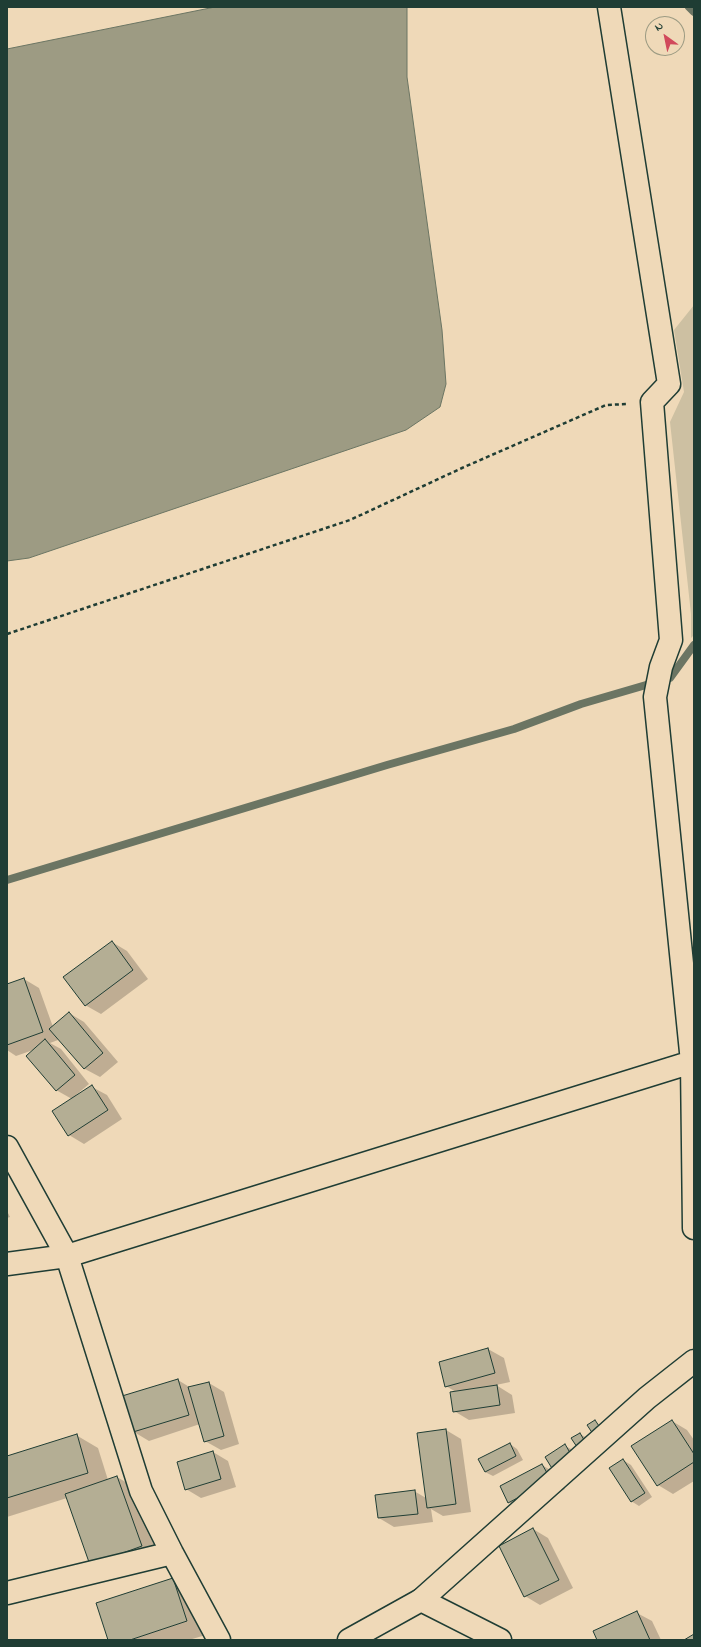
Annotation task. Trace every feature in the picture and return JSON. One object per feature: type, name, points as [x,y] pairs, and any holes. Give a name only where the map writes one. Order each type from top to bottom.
[{"type":"street","points":[[609,7],[669,384],[652,402],[671,640],[661,667],[655,697],[692,1062],[694,1228]]},
{"type":"street","points":[[7,1264],[67,1256],[692,1062]]},
{"type":"street","points":[[7,1147],[67,1256],[141,1490],[172,1553],[219,1640]]},
{"type":"street","points":[[349,1640],[421,1600],[647,1398],[694,1361]]},
{"type":"street","points":[[7,1593],[172,1553]]},
{"type":"street","points":[[421,1600],[500,1640]]},
{"type":"path","points":[[7,634],[350,520],[462,468],[606,405],[652,402]]},
{"type":"shaded area","points":[[215,7],[407,7],[407,77],[442,330],[446,384],[440,407],[406,430],[29,558],[7,561],[7,49]]},
{"type":"shaded area","points":[[694,305],[694,635],[691,638],[691,614],[670,422],[684,392],[674,330]]},
{"type":"building","points":[[112,941],[133,970],[85,1006],[63,977]]},
{"type":"building","points":[[24,978],[43,1032],[7,1045],[7,984]]},
{"type":"building","points":[[69,1012],[103,1053],[84,1069],[49,1029]]},
{"type":"building","points":[[45,1039],[75,1075],[56,1091],[26,1056]]},
{"type":"building","points":[[92,1085],[108,1110],[68,1136],[52,1111]]},
{"type":"building","points":[[488,1348],[495,1373],[445,1387],[439,1362]]},
{"type":"building","points":[[178,1379],[189,1415],[133,1432],[122,1396]]},
{"type":"building","points":[[209,1382],[224,1436],[204,1442],[188,1387]]},
{"type":"building","points":[[497,1385],[500,1405],[453,1412],[450,1392]]},
{"type":"building","points":[[595,1420],[601,1429],[593,1434],[587,1425]]},
{"type":"building","points":[[672,1420],[694,1454],[694,1462],[657,1486],[631,1446]]},
{"type":"building","points":[[446,1429],[456,1504],[427,1508],[417,1433]]},
{"type":"building","points":[[580,1433],[587,1445],[579,1450],[571,1438]]},
{"type":"building","points":[[77,1434],[88,1473],[7,1498],[7,1456]]},
{"type":"building","points":[[510,1443],[516,1456],[485,1472],[478,1459]]},
{"type":"building","points":[[565,1444],[573,1458],[553,1470],[545,1457]]},
{"type":"building","points":[[213,1451],[221,1479],[185,1490],[177,1462]]},
{"type":"building","points":[[623,1459],[645,1493],[631,1502],[609,1468]]},
{"type":"building","points":[[542,1464],[551,1480],[508,1503],[500,1486]]},
{"type":"building","points":[[117,1476],[142,1546],[90,1565],[65,1494]]},
{"type":"building","points":[[415,1490],[418,1514],[378,1518],[375,1495]]},
{"type":"building","points":[[533,1528],[559,1580],[524,1597],[499,1546]]},
{"type":"building","points":[[173,1578],[187,1621],[130,1640],[108,1640],[96,1603]]},
{"type":"building","points":[[637,1611],[650,1640],[597,1640],[593,1631]]},
{"type":"building","points":[[694,1634],[694,1640],[684,1640]]},
{"type":"waterway","points":[[689,7],[694,12]]},
{"type":"waterway","points":[[7,880],[387,765],[514,729],[581,704],[670,678],[694,645]]}]
